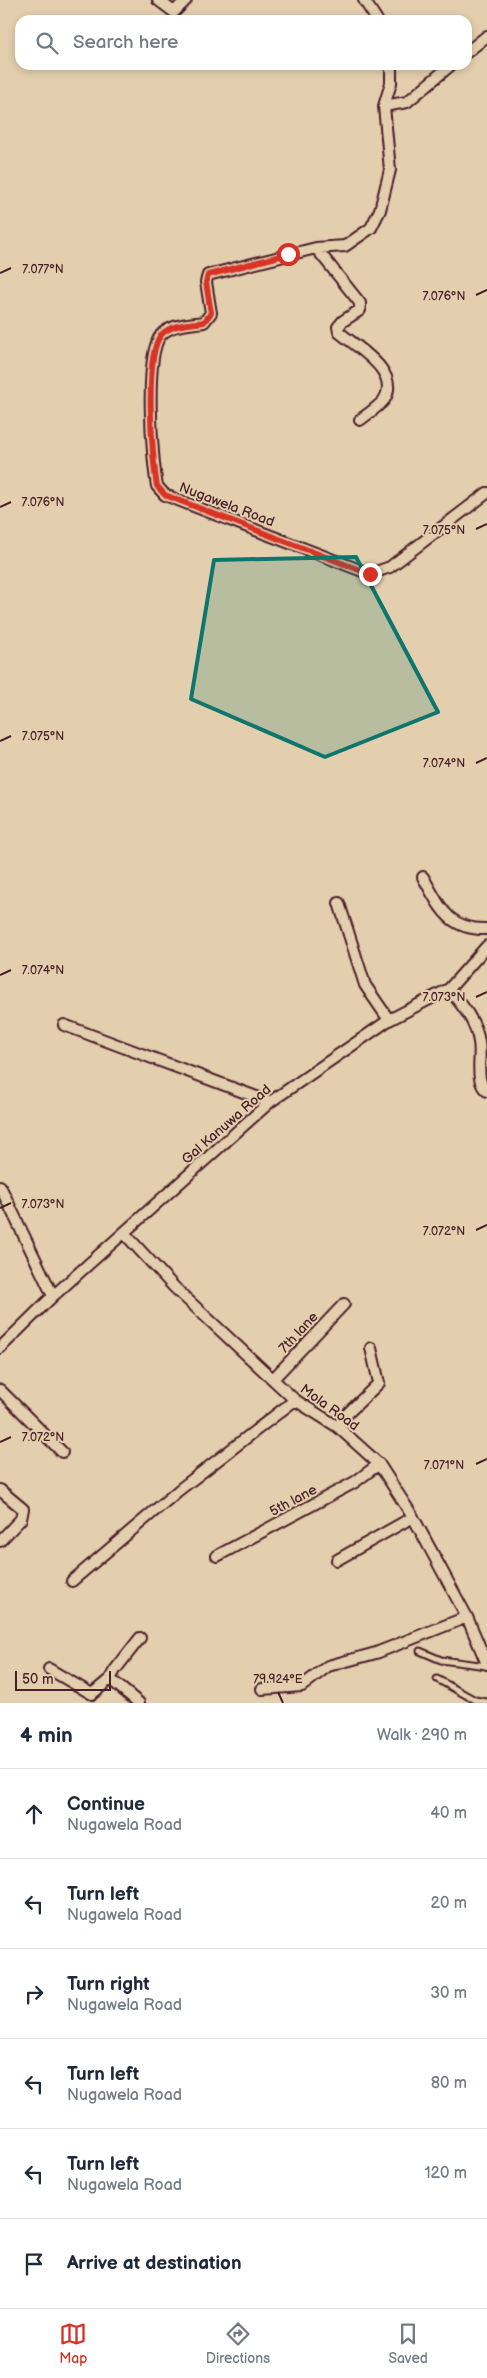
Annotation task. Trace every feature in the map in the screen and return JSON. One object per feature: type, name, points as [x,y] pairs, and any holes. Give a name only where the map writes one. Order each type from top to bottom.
[{"type":"street","points":[[158,0],[174,12],[186,0]]},
{"type":"street","points":[[364,0],[374,15]]},
{"type":"street","points":[[472,48],[487,36]]},
{"type":"street","name":"Nugawela Road","points":[[391,70],[391,83],[384,106],[390,170],[380,210],[371,228],[345,246],[316,248],[208,275],[206,282],[211,313],[204,322],[170,328],[160,336],[150,370],[157,486],[165,495],[370,574],[390,567],[487,493]]},
{"type":"street","points":[[384,106],[407,102],[445,70]]},
{"type":"street","points":[[316,248],[360,303],[360,310],[343,321],[338,327],[339,332],[367,353],[382,369],[388,389],[383,400],[360,420]]},
{"type":"street","points":[[423,877],[444,914],[471,929],[487,929]]},
{"type":"street","points":[[339,903],[364,985],[389,1020]]},
{"type":"street","name":"Gal Kanuwa Road","points":[[0,1348],[53,1296],[125,1234],[270,1102],[389,1020],[449,988],[487,946]]},
{"type":"street","points":[[449,988],[471,1017],[480,1042],[480,1080],[487,1091]]},
{"type":"street","points":[[64,1025],[270,1102]]},
{"type":"street","points":[[0,1186],[53,1296]]},
{"type":"street","name":"Mola Road","points":[[125,1234],[175,1288],[295,1400],[338,1427],[379,1464],[413,1517],[467,1617],[487,1665]]},
{"type":"street","name":"7th lane","points":[[273,1379],[344,1304]]},
{"type":"street","points":[[338,1427],[348,1413],[379,1383],[371,1348]]},
{"type":"street","points":[[0,1390],[62,1452]]},
{"type":"street","points":[[72,1581],[178,1490],[295,1400]]},
{"type":"street","name":"5th lane","points":[[218,1556],[355,1482],[379,1464]]},
{"type":"street","points":[[0,1490],[23,1509],[21,1519],[0,1541]]},
{"type":"street","points":[[337,1560],[413,1517]]},
{"type":"street","points":[[262,1689],[302,1686],[328,1666],[376,1653],[467,1617]]},
{"type":"street","points":[[49,1669],[92,1694],[110,1679],[114,1670],[140,1638]]},
{"type":"street","points":[[110,1679],[135,1702]]},
{"type":"lane","points":[[420,1651],[441,1660],[487,1665]]},
{"type":"lane","points":[[437,1679],[475,1700],[487,1702]]},
{"type":"highlighted area","points":[[356,557],[438,712],[325,757],[191,699],[214,560]]},
{"type":"route","points":[[288,254],[208,275],[206,282],[211,313],[204,322],[170,328],[160,336],[150,370],[153,447],[157,486],[165,495],[370,574]]}]
